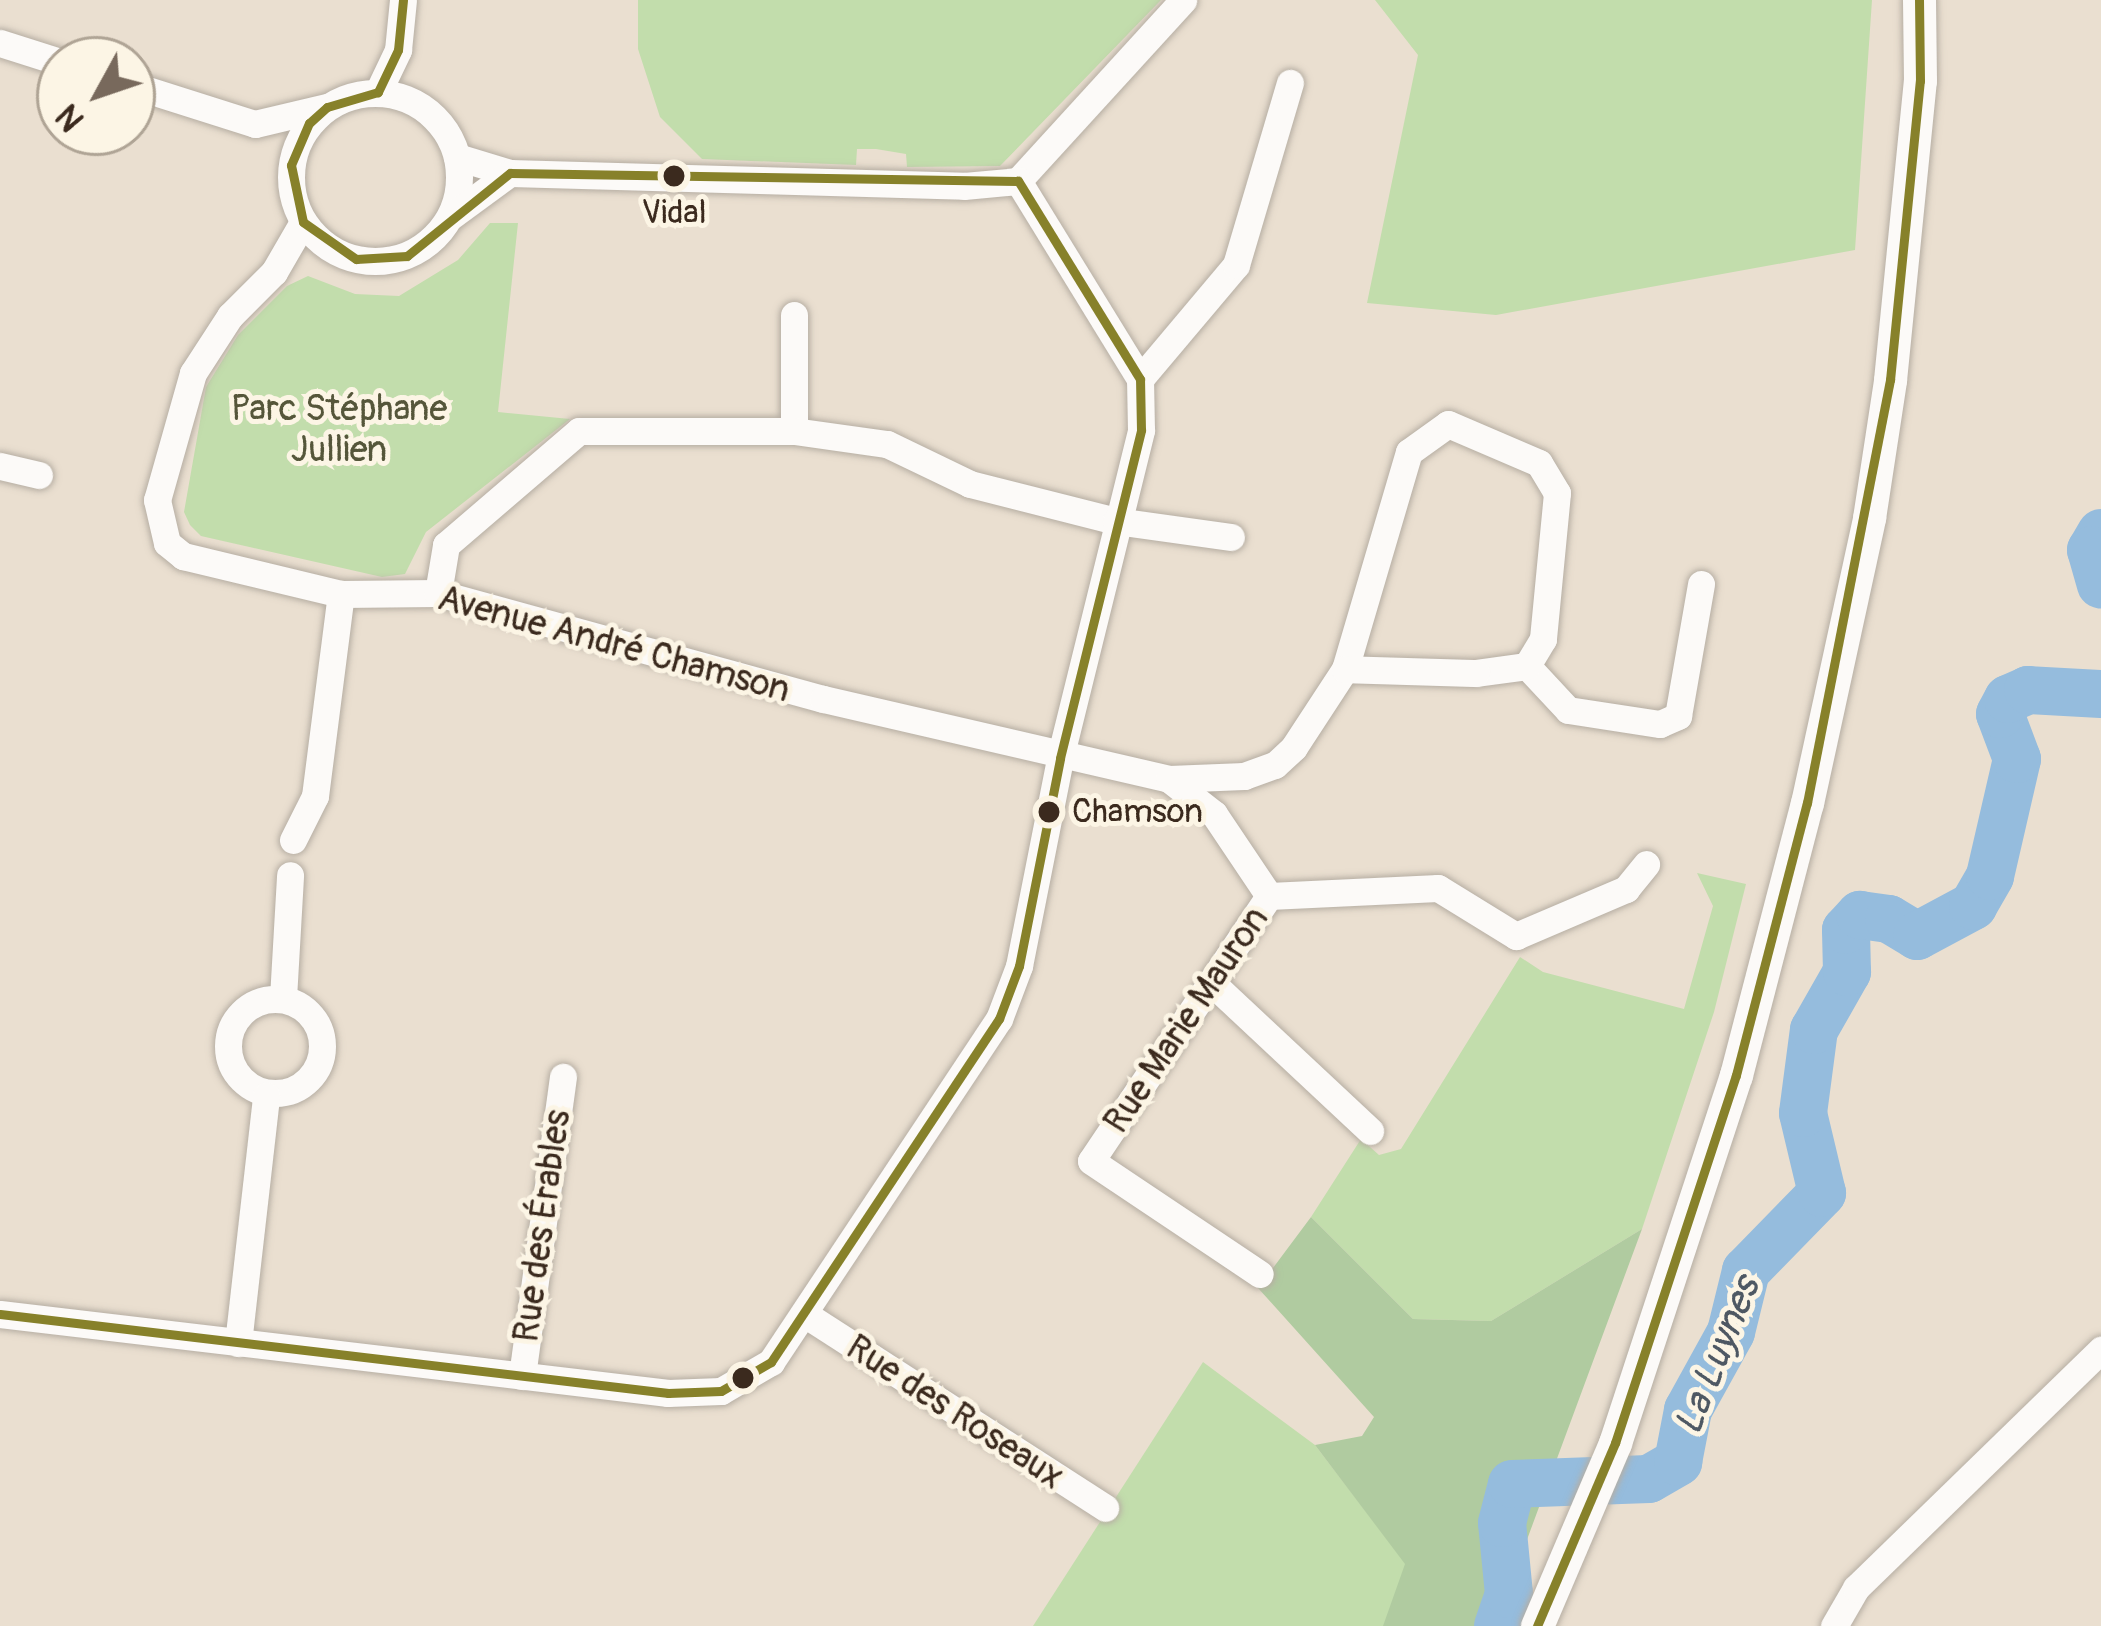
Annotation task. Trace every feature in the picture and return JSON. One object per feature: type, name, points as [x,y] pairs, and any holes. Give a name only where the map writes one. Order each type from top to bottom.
[{"type":"main road","points":[[1832,679],[1879,380],[1903,0]]},
{"type":"main road","points":[[1538,1626],[1615,1443],[1736,1076],[1832,679],[1869,518],[1890,380],[1921,81],[1919,0]]},
{"type":"street","points":[[378,92],[398,50],[404,0]]},
{"type":"street","points":[[457,157],[510,173],[964,186],[1018,181],[1183,0]]},
{"type":"street","points":[[0,43],[36,54]]},
{"type":"street","points":[[398,50],[428,112],[457,157],[450,217]]},
{"type":"street","points":[[1140,379],[1236,265],[1290,83]]},
{"type":"street","points":[[156,93],[255,124],[378,92],[428,112]]},
{"type":"street","points":[[291,165],[309,123],[327,107]]},
{"type":"street","points":[[255,124],[291,165],[303,222],[335,251],[378,262],[407,256],[510,173]]},
{"type":"street","points":[[0,1314],[522,1376],[721,1391],[772,1363],[998,1019],[1019,966],[1060,758],[1141,430],[1140,379],[1018,181]]},
{"type":"street","points":[[274,272],[303,222]]},
{"type":"street","points":[[274,272],[335,251]]},
{"type":"street","name":"Avenue André Chamson","points":[[274,272],[230,316],[193,373],[157,524],[183,556],[341,594],[438,593],[1060,758]]},
{"type":"street","points":[[794,315],[794,431]]},
{"type":"street","points":[[1169,778],[1244,776],[1275,765],[1345,669],[1408,452],[1448,424],[1524,452],[1557,494],[1544,640],[1527,666],[1476,673],[1345,669]]},
{"type":"street","points":[[438,593],[446,544],[579,431],[794,431],[887,444],[970,484],[1116,521],[1231,537]]},
{"type":"street","points":[[0,466],[40,475]]},
{"type":"street","points":[[1527,666],[1568,710],[1660,724],[1678,716],[1701,584]]},
{"type":"street","points":[[292,840],[315,796],[341,594]]},
{"type":"street","name":"Rue Marie Mauron","points":[[1060,758],[1169,778],[1214,814],[1269,896],[1091,1161],[1260,1274]]},
{"type":"street","points":[[1269,896],[1438,888],[1516,936],[1626,890],[1646,864]]},
{"type":"street","points":[[283,998],[290,874]]},
{"type":"street","points":[[1211,982],[1370,1132]]},
{"type":"street","points":[[283,998],[314,1018],[323,1053],[307,1084],[266,1096],[232,1072],[226,1036],[248,1005],[283,998]]},
{"type":"street","name":"Rue des Érables","points":[[522,1376],[563,1077]]},
{"type":"street","points":[[238,1343],[266,1096]]},
{"type":"street","name":"Rue des Roseaux","points":[[806,1315],[1105,1508]]},
{"type":"street","points":[[1834,1626],[1856,1588],[2088,1371],[2101,1350]]},
{"type":"green space","points":[[638,0],[1161,0],[1000,166],[907,167],[906,154],[876,149],[857,149],[856,165],[702,159],[660,117],[638,49]]},
{"type":"green space","points":[[1375,0],[1872,0],[1855,250],[1496,315],[1367,303],[1418,55]]},
{"type":"green space","name":"Parc Stéphane Jullien","points":[[490,223],[518,223],[498,412],[570,419],[426,532],[405,574],[382,577],[201,536],[184,512],[206,387],[238,335],[287,286],[308,276],[355,294],[399,296],[458,260]]},
{"type":"green space","points":[[1697,873],[1746,884],[1714,1012],[1642,1229],[1491,1321],[1413,1319],[1311,1217],[1361,1139],[1379,1155],[1401,1149],[1520,957],[1543,972],[1684,1009],[1713,906]]},
{"type":"green space","points":[[1311,1217],[1413,1319],[1491,1321],[1642,1229],[1495,1626],[1383,1626],[1405,1564],[1315,1445],[1362,1436],[1374,1417],[1258,1288]]},
{"type":"green space","points":[[1203,1362],[1315,1445],[1406,1564],[1384,1626],[1033,1626]]},
{"type":"waterway","name":"La Luynes","points":[[2101,533],[2091,550],[2101,585]]},
{"type":"waterway","name":"La Luynes","points":[[1498,1626],[1509,1594],[1502,1523],[1512,1484],[1649,1479],[1678,1462],[1688,1410],[1731,1332],[1746,1271],[1822,1193],[1803,1113],[1814,1030],[1847,972],[1846,930],[1860,915],[1889,919],[1917,936],[1973,906],[1990,876],[2017,759],[2000,714],[2008,699],[2028,690],[2101,694]]},
{"type":"transit line","points":[[403,0],[398,50],[378,92],[327,107],[309,123],[291,165],[303,222],[356,259],[407,256],[510,173],[1018,181]]},
{"type":"transit line","points":[[1537,1626],[1615,1443],[1736,1075],[1807,803],[1890,380],[1920,81],[1919,0]]},
{"type":"transit line","points":[[0,1314],[668,1393],[721,1391],[771,1362],[999,1019],[1019,966],[1060,758],[1141,430],[1140,379],[1018,181]]},
{"type":"place","name":"Vidal","points":[[674,176]]},
{"type":"place","name":"Chamson","points":[[1049,812]]}]
